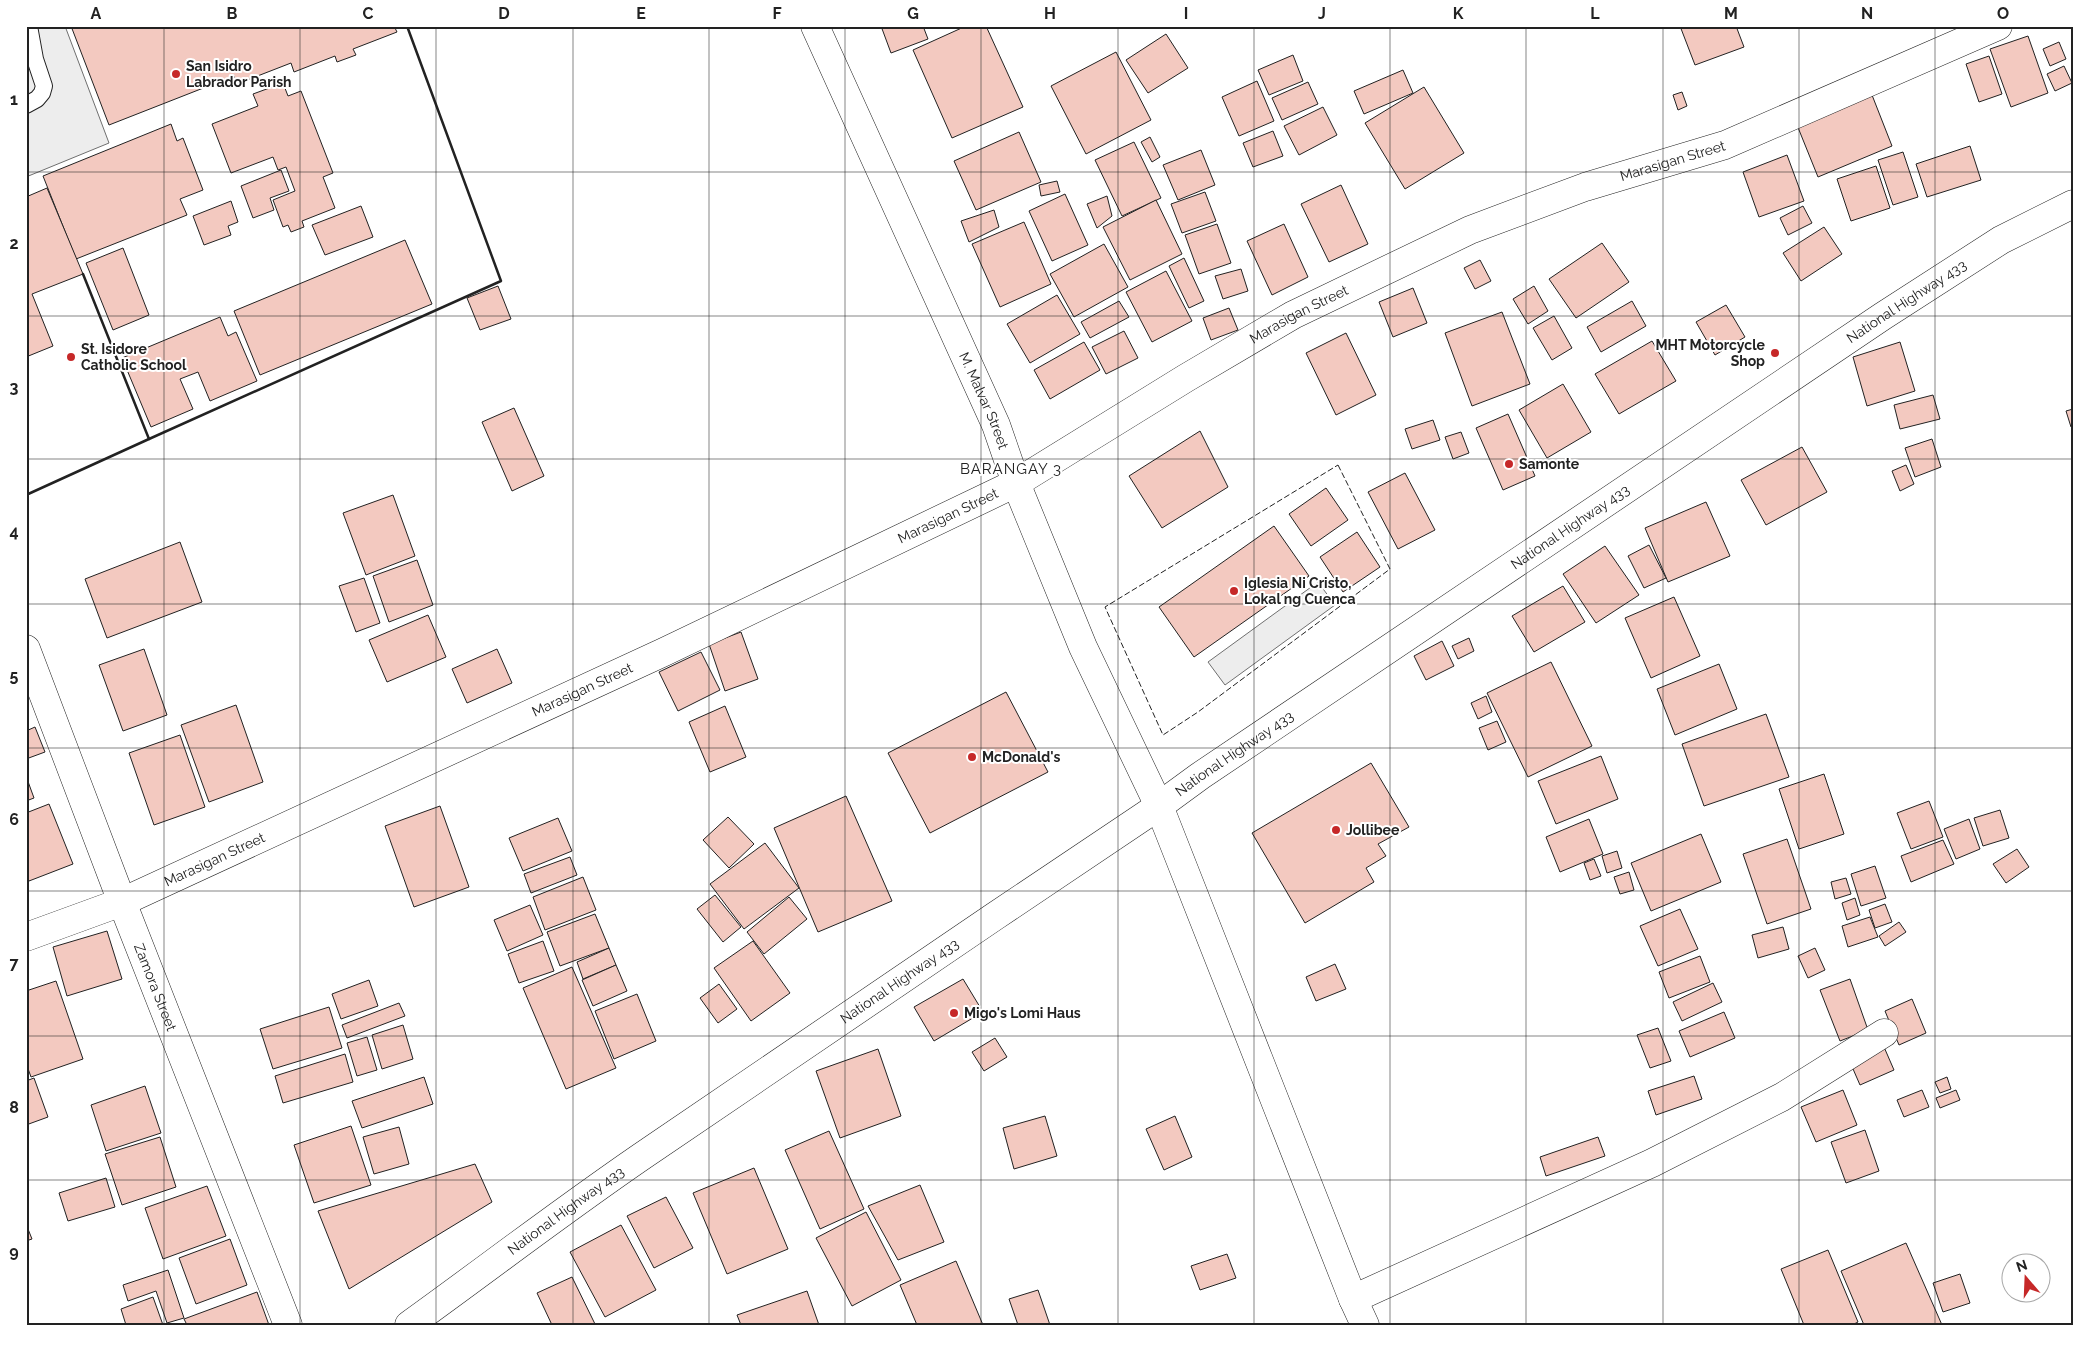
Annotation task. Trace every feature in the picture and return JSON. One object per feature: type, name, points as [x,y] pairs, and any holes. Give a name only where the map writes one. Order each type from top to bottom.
[{"type":"street","name":"M. Malvar Street","points":[[815,26],[996,425],[1016,483],[1083,647],[1159,806],[1353,1299],[1365,1325]]},
{"type":"street","name":"Marasigan Street","points":[[26,937],[122,902],[664,652],[1016,483],[1186,378],[1293,315],[1470,230],[1585,187],[1725,145],[1998,26]]},
{"type":"street","name":"National Highway 433","points":[[409,1325],[653,1148],[740,1090],[846,1015],[1159,806],[1200,776],[1884,316],[2001,240],[2073,204]]},
{"type":"street","name":"Zamora Street","points":[[26,649],[122,902],[288,1325]]},
{"type":"street","points":[[1353,1299],[1652,1163],[1782,1098],[1884,1033]]},
{"type":"lane","points":[[26,105],[37,99],[42,93],[44,86],[35,59],[29,26]]},
{"type":"shaded area","points":[[26,26],[65,26],[109,143],[26,177]]},
{"type":"shaded area","points":[[1318,582],[1335,605],[1225,685],[1208,662]]},
{"type":"building","name":"San Isidro Labrador Parish","points":[[71,26],[394,26],[397,32],[353,49],[356,55],[337,62],[335,56],[294,72],[291,63],[237,84],[234,76],[109,125]]},
{"type":"building","points":[[881,26],[923,26],[928,39],[891,53]]},
{"type":"building","points":[[966,26],[986,26],[1023,107],[952,138],[913,50]]},
{"type":"building","points":[[1680,26],[1736,26],[1744,47],[1695,65]]},
{"type":"building","points":[[1166,34],[1188,68],[1148,93],[1126,60]]},
{"type":"building","points":[[2028,36],[2048,93],[2011,107],[1990,49]]},
{"type":"building","points":[[2059,42],[2066,59],[2050,66],[2043,49]]},
{"type":"building","points":[[1116,52],[1151,120],[1086,154],[1051,86]]},
{"type":"building","points":[[1293,55],[1303,81],[1269,95],[1258,70]]},
{"type":"building","points":[[1989,56],[2002,94],[1979,102],[1966,64]]},
{"type":"building","points":[[2064,66],[2072,83],[2055,91],[2047,74]]},
{"type":"building","points":[[1403,70],[1413,93],[1364,114],[1354,91]]},
{"type":"building","points":[[1257,81],[1274,121],[1239,136],[1222,97]]},
{"type":"building","points":[[1308,82],[1318,104],[1282,120],[1272,98]]},
{"type":"building","points":[[283,83],[288,96],[301,91],[333,173],[323,177],[335,208],[302,221],[304,227],[291,232],[288,225],[283,227],[273,200],[295,191],[286,167],[278,170],[273,157],[231,173],[212,124],[258,106],[253,94]]},
{"type":"building","points":[[1424,87],[1464,153],[1405,189],[1365,123]]},
{"type":"building","points":[[1682,92],[1687,106],[1678,110],[1673,95]]},
{"type":"building","points":[[1872,95],[1892,146],[1818,177],[1797,125]]},
{"type":"building","points":[[1323,107],[1337,135],[1299,155],[1284,126]]},
{"type":"building","points":[[171,124],[177,141],[183,138],[203,190],[180,199],[187,215],[76,259],[43,176]]},
{"type":"building","points":[[1273,131],[1283,156],[1253,167],[1243,143]]},
{"type":"building","points":[[1019,132],[1041,182],[976,210],[954,161]]},
{"type":"building","points":[[1150,137],[1160,157],[1152,162],[1141,142]]},
{"type":"building","points":[[1134,142],[1161,198],[1122,216],[1095,160]]},
{"type":"building","points":[[1970,146],[1981,180],[1927,197],[1916,164]]},
{"type":"building","points":[[1201,150],[1215,185],[1178,200],[1163,165]]},
{"type":"building","points":[[1903,152],[1918,197],[1893,205],[1878,160]]},
{"type":"building","points":[[1787,155],[1804,201],[1759,217],[1743,172]]},
{"type":"building","points":[[1876,166],[1890,208],[1851,221],[1837,179]]},
{"type":"building","points":[[281,170],[289,191],[270,198],[274,210],[253,218],[241,186]]},
{"type":"building","points":[[1057,181],[1060,192],[1041,196],[1039,185]]},
{"type":"building","points":[[1341,185],[1368,244],[1329,262],[1301,204]]},
{"type":"building","points":[[47,188],[83,274],[32,294],[53,346],[26,357],[26,197]]},
{"type":"building","points":[[1205,192],[1216,221],[1182,233],[1171,204]]},
{"type":"building","points":[[1065,194],[1088,245],[1052,261],[1029,211]]},
{"type":"building","points":[[1107,196],[1112,216],[1097,228],[1087,204]]},
{"type":"building","points":[[1156,200],[1182,254],[1130,280],[1103,227]]},
{"type":"building","points":[[231,201],[238,222],[228,226],[231,235],[204,245],[193,216]]},
{"type":"building","points":[[361,206],[373,237],[325,255],[312,225]]},
{"type":"building","points":[[1803,206],[1812,223],[1788,235],[1780,218]]},
{"type":"building","points":[[994,210],[999,227],[969,242],[961,221]]},
{"type":"building","points":[[1024,222],[1051,284],[1000,307],[972,244]]},
{"type":"building","points":[[1217,224],[1231,263],[1199,274],[1185,235]]},
{"type":"building","points":[[1284,224],[1308,277],[1272,295],[1247,241]]},
{"type":"building","points":[[1824,227],[1842,254],[1801,281],[1783,253]]},
{"type":"building","points":[[405,240],[432,304],[260,375],[234,311]]},
{"type":"building","points":[[1602,243],[1629,282],[1576,318],[1549,279]]},
{"type":"building","points":[[1104,244],[1128,287],[1074,317],[1050,274]]},
{"type":"building","points":[[123,248],[149,315],[113,330],[86,263]]},
{"type":"building","points":[[1184,258],[1204,301],[1189,308],[1169,266]]},
{"type":"building","points":[[1480,260],[1491,281],[1475,289],[1464,268]]},
{"type":"building","points":[[1241,269],[1248,291],[1223,299],[1215,276]]},
{"type":"building","points":[[1166,271],[1192,321],[1152,342],[1126,292]]},
{"type":"building","points":[[498,286],[511,319],[480,330],[467,298]]},
{"type":"building","points":[[1534,286],[1548,311],[1528,324],[1513,299]]},
{"type":"building","points":[[1413,288],[1427,323],[1393,337],[1379,302]]},
{"type":"building","points":[[1057,295],[1080,334],[1030,363],[1007,324]]},
{"type":"building","points":[[1119,301],[1129,317],[1090,338],[1081,322]]},
{"type":"building","points":[[1632,301],[1646,326],[1601,352],[1587,327]]},
{"type":"building","points":[[1726,305],[1745,337],[1715,355],[1696,322]]},
{"type":"building","points":[[1229,308],[1238,330],[1211,340],[1203,318]]},
{"type":"building","points":[[1502,312],[1530,384],[1472,406],[1445,333]]},
{"type":"building","points":[[1554,316],[1572,348],[1552,360],[1533,328]]},
{"type":"building","points":[[220,317],[228,336],[236,332],[257,381],[210,401],[198,372],[180,379],[193,409],[151,427],[122,358]]},
{"type":"building","points":[[1124,331],[1138,358],[1106,374],[1092,347]]},
{"type":"building","points":[[1346,333],[1376,395],[1336,415],[1306,353]]},
{"type":"building","points":[[1652,341],[1676,381],[1619,414],[1595,374]]},
{"type":"building","points":[[1084,342],[1100,370],[1050,399],[1034,370]]},
{"type":"building","points":[[1900,342],[1915,391],[1867,406],[1853,357]]},
{"type":"building","points":[[1563,384],[1591,432],[1547,458],[1519,410]]},
{"type":"building","points":[[1933,395],[1940,419],[1900,429],[1894,405]]},
{"type":"building","points":[[514,408],[544,476],[512,491],[482,422]]},
{"type":"building","points":[[2073,409],[2073,427],[2071,427],[2066,411]]},
{"type":"building","points":[[1508,414],[1535,476],[1503,490],[1476,428]]},
{"type":"building","points":[[1433,420],[1440,440],[1412,449],[1405,429]]},
{"type":"building","points":[[1200,431],[1228,487],[1162,528],[1129,476]]},
{"type":"building","points":[[1461,432],[1469,453],[1453,459],[1445,437]]},
{"type":"building","points":[[1932,439],[1941,467],[1915,477],[1905,448]]},
{"type":"building","points":[[1802,447],[1827,492],[1766,525],[1741,480]]},
{"type":"building","points":[[1906,465],[1914,484],[1900,491],[1892,471]]},
{"type":"building","points":[[1405,473],[1435,530],[1398,549],[1368,492]]},
{"type":"building","points":[[1326,488],[1348,520],[1311,546],[1289,514]]},
{"type":"building","points":[[393,495],[415,556],[366,575],[343,513]]},
{"type":"building","points":[[1706,502],[1730,556],[1668,582],[1645,528]]},
{"type":"building","name":"Iglesia Ni Cristo, Lokal ng Cuenca","points":[[1274,526],[1309,576],[1194,657],[1159,607]]},
{"type":"building","points":[[1357,532],[1380,567],[1343,592],[1320,557]]},
{"type":"building","points":[[180,542],[202,602],[107,638],[85,579]]},
{"type":"building","points":[[1649,545],[1666,578],[1644,588],[1628,556]]},
{"type":"building","points":[[1605,546],[1639,595],[1596,623],[1563,574]]},
{"type":"building","points":[[417,560],[433,605],[389,622],[373,576]]},
{"type":"building","points":[[364,578],[380,623],[356,632],[339,586]]},
{"type":"building","points":[[1563,586],[1585,622],[1534,652],[1512,616]]},
{"type":"building","points":[[1674,597],[1700,656],[1651,678],[1625,618]]},
{"type":"building","points":[[428,615],[446,657],[387,682],[369,640]]},
{"type":"building","points":[[741,632],[758,679],[725,691],[709,644]]},
{"type":"building","points":[[1469,638],[1474,651],[1458,659],[1452,646]]},
{"type":"building","points":[[1442,641],[1454,666],[1426,680],[1414,656]]},
{"type":"building","points":[[144,649],[167,715],[123,731],[99,665]]},
{"type":"building","points":[[497,649],[512,683],[467,703],[452,669]]},
{"type":"building","points":[[701,652],[720,690],[678,711],[659,672]]},
{"type":"building","points":[[1551,662],[1592,746],[1528,777],[1487,693]]},
{"type":"building","points":[[1719,664],[1737,709],[1675,735],[1657,689]]},
{"type":"building","points":[[1006,692],[1048,772],[930,833],[888,753]]},
{"type":"building","points":[[1486,696],[1492,712],[1478,719],[1471,703]]},
{"type":"building","points":[[236,705],[263,782],[209,802],[181,725]]},
{"type":"building","points":[[725,706],[746,757],[710,772],[689,722]]},
{"type":"building","points":[[1766,714],[1789,777],[1704,806],[1682,744]]},
{"type":"building","points":[[1497,721],[1506,742],[1488,750],[1479,728]]},
{"type":"building","points":[[35,727],[45,752],[26,759],[26,731]]},
{"type":"building","points":[[180,735],[205,807],[154,825],[129,753]]},
{"type":"building","points":[[1601,756],[1618,799],[1556,824],[1538,781]]},
{"type":"building","points":[[1371,763],[1409,827],[1378,844],[1386,856],[1366,868],[1374,882],[1305,923],[1252,833]]},
{"type":"building","points":[[1824,774],[1844,834],[1799,849],[1779,789]]},
{"type":"building","points":[[26,776],[34,798],[26,801]]},
{"type":"building","points":[[846,796],[892,901],[818,932],[774,828]]},
{"type":"building","points":[[1929,801],[1943,837],[1911,849],[1897,813]]},
{"type":"building","points":[[49,804],[73,864],[29,881],[26,873],[26,813]]},
{"type":"building","points":[[440,806],[469,887],[414,907],[385,826]]},
{"type":"building","points":[[2000,810],[2009,838],[1983,846],[1974,818]]},
{"type":"building","points":[[728,817],[754,844],[729,868],[703,840]]},
{"type":"building","points":[[558,818],[572,851],[523,871],[509,838]]},
{"type":"building","points":[[1589,819],[1603,854],[1560,872],[1546,837]]},
{"type":"building","points":[[1969,819],[1980,849],[1956,859],[1944,829]]},
{"type":"building","points":[[1701,834],[1721,882],[1651,911],[1631,863]]},
{"type":"building","points":[[1787,839],[1811,909],[1767,924],[1743,854]]},
{"type":"building","points":[[1943,840],[1954,864],[1911,882],[1901,856]]},
{"type":"building","points":[[765,843],[799,888],[744,929],[710,884]]},
{"type":"building","points":[[2017,849],[2029,867],[2006,883],[1993,864]]},
{"type":"building","points":[[1617,851],[1622,868],[1607,873],[1602,856]]},
{"type":"building","points":[[570,857],[577,875],[531,893],[524,874]]},
{"type":"building","points":[[1594,859],[1601,876],[1590,880],[1584,863]]},
{"type":"building","points":[[1875,866],[1886,898],[1861,906],[1851,874]]},
{"type":"building","points":[[1629,872],[1634,890],[1620,894],[1614,877]]},
{"type":"building","points":[[583,877],[596,910],[545,930],[533,897]]},
{"type":"building","points":[[1846,878],[1851,894],[1835,899],[1831,882]]},
{"type":"building","points":[[715,895],[741,927],[723,942],[697,909]]},
{"type":"building","points":[[789,897],[807,919],[764,954],[747,932]]},
{"type":"building","points":[[1855,898],[1860,915],[1847,920],[1842,903]]},
{"type":"building","points":[[1885,904],[1892,922],[1875,928],[1869,910]]},
{"type":"building","points":[[530,905],[543,935],[507,951],[494,920]]},
{"type":"building","points":[[1680,909],[1698,949],[1658,966],[1640,926]]},
{"type":"building","points":[[595,914],[609,948],[560,966],[547,932]]},
{"type":"building","points":[[1870,917],[1878,937],[1848,947],[1842,926]]},
{"type":"building","points":[[1899,922],[1906,932],[1885,946],[1879,936]]},
{"type":"building","points":[[1783,927],[1789,949],[1758,958],[1752,935]]},
{"type":"building","points":[[107,931],[122,979],[67,996],[53,947]]},
{"type":"building","points":[[543,941],[554,971],[519,983],[508,954]]},
{"type":"building","points":[[753,941],[790,993],[751,1021],[714,968]]},
{"type":"building","points":[[609,948],[616,965],[583,979],[577,962]]},
{"type":"building","points":[[1815,948],[1825,970],[1808,978],[1798,956]]},
{"type":"building","points":[[1700,956],[1710,982],[1669,998],[1659,972]]},
{"type":"building","points":[[1335,964],[1346,989],[1316,1001],[1306,977]]},
{"type":"building","points":[[616,965],[627,991],[593,1006],[582,980]]},
{"type":"building","points":[[572,967],[616,1068],[566,1089],[523,988]]},
{"type":"building","points":[[963,979],[983,1012],[934,1041],[914,1007]]},
{"type":"building","points":[[1850,979],[1868,1030],[1840,1041],[1820,990]]},
{"type":"building","points":[[369,980],[378,1006],[341,1019],[332,994]]},
{"type":"building","points":[[56,981],[83,1059],[31,1077],[26,1063],[26,991]]},
{"type":"building","points":[[1713,983],[1722,1002],[1682,1021],[1673,1002]]},
{"type":"building","points":[[719,984],[737,1009],[718,1023],[700,998]]},
{"type":"building","points":[[637,994],[656,1041],[614,1059],[595,1011]]},
{"type":"building","points":[[1912,999],[1926,1033],[1899,1045],[1885,1011]]},
{"type":"building","points":[[399,1003],[405,1016],[347,1038],[342,1025]]},
{"type":"building","points":[[329,1007],[342,1048],[273,1069],[260,1029]]},
{"type":"building","points":[[1724,1012],[1735,1038],[1690,1057],[1679,1031]]},
{"type":"building","points":[[403,1025],[413,1059],[382,1069],[372,1035]]},
{"type":"building","points":[[1658,1028],[1671,1061],[1650,1068],[1637,1035]]},
{"type":"building","points":[[367,1037],[377,1070],[357,1076],[347,1043]]},
{"type":"building","points":[[995,1038],[1007,1057],[984,1071],[972,1052]]},
{"type":"building","points":[[1884,1047],[1894,1070],[1860,1085],[1850,1062]]},
{"type":"building","points":[[878,1049],[901,1116],[840,1138],[816,1071]]},
{"type":"building","points":[[345,1054],[353,1082],[283,1103],[275,1076]]},
{"type":"building","points":[[1694,1076],[1702,1099],[1656,1115],[1648,1091]]},
{"type":"building","points":[[424,1077],[433,1104],[362,1128],[352,1101]]},
{"type":"building","points":[[1947,1077],[1951,1089],[1940,1093],[1935,1082]]},
{"type":"building","points":[[34,1078],[48,1117],[26,1125],[26,1081]]},
{"type":"building","points":[[145,1086],[161,1133],[106,1151],[91,1105]]},
{"type":"building","points":[[1843,1090],[1857,1125],[1816,1142],[1801,1107]]},
{"type":"building","points":[[1922,1090],[1929,1107],[1904,1117],[1897,1100]]},
{"type":"building","points":[[1956,1090],[1960,1100],[1940,1108],[1936,1098]]},
{"type":"building","points":[[1045,1116],[1057,1156],[1014,1169],[1003,1128]]},
{"type":"building","points":[[1175,1116],[1192,1157],[1164,1170],[1146,1129]]},
{"type":"building","points":[[351,1126],[371,1185],[314,1203],[294,1145]]},
{"type":"building","points":[[399,1127],[409,1164],[374,1174],[363,1137]]},
{"type":"building","points":[[1865,1130],[1879,1171],[1846,1183],[1831,1142]]},
{"type":"building","points":[[829,1131],[864,1209],[820,1229],[785,1150]]},
{"type":"building","points":[[160,1137],[176,1187],[122,1205],[105,1154]]},
{"type":"building","points":[[1598,1137],[1605,1156],[1546,1176],[1540,1157]]},
{"type":"building","points":[[475,1164],[492,1202],[349,1289],[318,1211]]},
{"type":"building","points":[[754,1168],[788,1249],[727,1274],[693,1193]]},
{"type":"building","points":[[106,1178],[115,1207],[68,1221],[59,1193]]},
{"type":"building","points":[[920,1185],[944,1242],[898,1260],[868,1206]]},
{"type":"building","points":[[207,1186],[226,1236],[163,1259],[145,1208]]},
{"type":"building","points":[[666,1197],[693,1248],[654,1268],[627,1216]]},
{"type":"building","points":[[866,1212],[901,1280],[852,1306],[816,1238]]},
{"type":"building","points":[[26,1224],[32,1239],[26,1241]]},
{"type":"building","points":[[621,1225],[656,1290],[605,1317],[570,1252]]},
{"type":"building","points":[[230,1239],[247,1285],[196,1304],[179,1258]]},
{"type":"building","points":[[1906,1243],[1942,1325],[1864,1325],[1841,1271]]},
{"type":"building","points":[[1828,1250],[1858,1322],[1852,1325],[1804,1325],[1781,1269]]},
{"type":"building","points":[[1227,1254],[1236,1278],[1200,1290],[1191,1266]]},
{"type":"building","points":[[956,1261],[983,1325],[917,1325],[900,1285]]},
{"type":"building","points":[[168,1270],[184,1318],[167,1323],[156,1291],[128,1301],[123,1285]]},
{"type":"building","points":[[1960,1274],[1970,1303],[1943,1312],[1933,1283]]},
{"type":"building","points":[[572,1277],[594,1325],[552,1325],[537,1293]]},
{"type":"building","points":[[1038,1290],[1050,1325],[1018,1325],[1009,1299]]},
{"type":"building","points":[[807,1291],[819,1325],[741,1325],[737,1315]]},
{"type":"building","points":[[257,1292],[269,1325],[187,1325],[184,1319]]},
{"type":"building","points":[[153,1297],[163,1325],[126,1325],[121,1309]]},
{"type":"fence","points":[[1338,465],[1390,569],[1198,712],[1163,735],[1105,607],[1338,465]]},
{"type":"wall","points":[[83,274],[149,439],[501,281],[407,26]]},
{"type":"wall","points":[[26,495],[149,439]]},
{"type":"place","name":"San Isidro Labrador Parish","points":[[176,74]]},
{"type":"place","name":"MHT Motorcycle Shop","points":[[1775,353]]},
{"type":"place","name":"St. Isidore Catholic School","points":[[71,357]]},
{"type":"place","name":"Samonte","points":[[1509,464]]},
{"type":"place","name":"Iglesia Ni Cristo, Lokal ng Cuenca","points":[[1234,591]]},
{"type":"place","name":"McDonald's","points":[[972,757]]},
{"type":"place","name":"Jollibee","points":[[1336,830]]},
{"type":"place","name":"Migo's Lomi Haus","points":[[954,1013]]},
{"type":"district","name":"BARANGAY 3","points":[[1011,469]]}]
